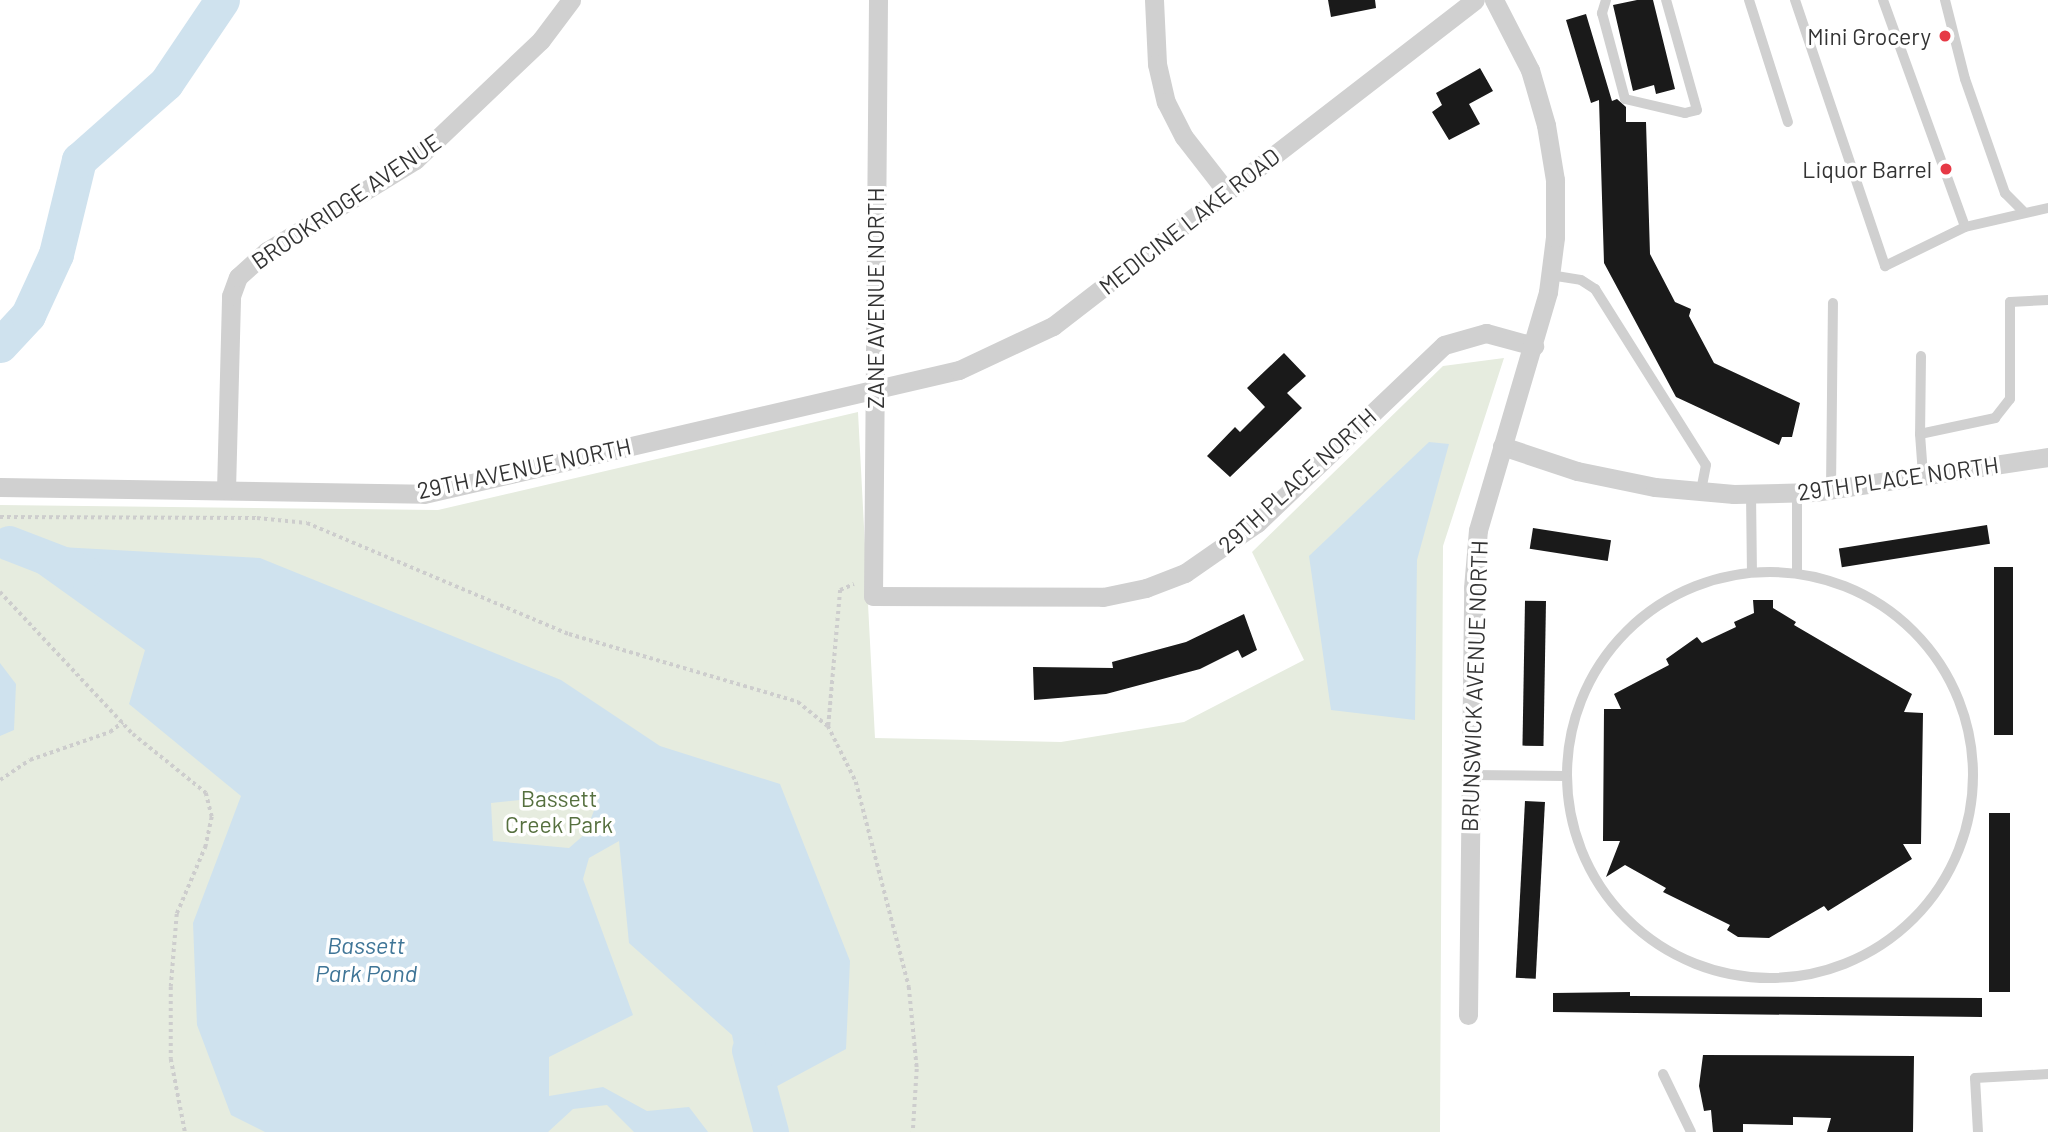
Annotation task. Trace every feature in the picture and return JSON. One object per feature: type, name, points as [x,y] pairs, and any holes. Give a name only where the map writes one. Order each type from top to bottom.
[{"type":"street","name":"BROOKRIDGE AVENUE","points":[[226,490],[231,296],[239,277],[267,251],[415,160],[541,40],[571,0]]},
{"type":"street","name":"ZANE AVENUE NORTH","points":[[873,586],[878,0]]},
{"type":"street","points":[[1154,0],[1157,64],[1166,102],[1184,137],[1226,191]]},
{"type":"street","name":"MEDICINE LAKE ROAD","points":[[874,389],[958,370],[1053,326],[1475,0]]},
{"type":"street","name":"BRUNSWICK AVENUE NORTH","points":[[1468,1016],[1470,775],[1478,530],[1534,346],[1550,275],[1555,180],[1546,124],[1530,70],[1494,0]]},
{"type":"street","name":"29TH PLACE NORTH","points":[[873,586],[1103,597],[1146,588],[1185,573],[1248,530],[1444,345],[1486,334],[1534,346]]},
{"type":"street","name":"29TH AVENUE NORTH","points":[[0,487],[424,494],[874,389]]},
{"type":"street","name":"29TH PLACE NORTH","points":[[1502,446],[1577,471],[1655,487],[1751,493],[1831,490],[2048,457]]},
{"type":"lane","points":[[1606,0],[1602,13],[1625,99],[1685,113],[1697,110],[1666,0]]},
{"type":"lane","points":[[1749,0],[1788,122]]},
{"type":"lane","points":[[1796,0],[1885,266],[1965,226],[2023,211],[2048,208]]},
{"type":"lane","points":[[1883,0],[1965,226]]},
{"type":"lane","points":[[1945,0],[1965,79],[2005,192],[2023,211]]},
{"type":"lane","points":[[1550,275],[1581,280],[1595,289],[1706,465],[1701,491]]},
{"type":"lane","points":[[1920,435],[1995,418],[2010,399],[2010,302],[2048,300]]},
{"type":"lane","points":[[1831,490],[1833,303]]},
{"type":"lane","points":[[1921,356],[1920,435],[1923,475]]},
{"type":"lane","points":[[1751,493],[1752,572]]},
{"type":"lane","points":[[1797,493],[1797,573]]},
{"type":"lane","points":[[1752,572],[1797,573],[1861,592],[1915,631],[1958,696],[1973,749],[1971,815],[1948,877],[1906,929],[1849,964],[1784,979],[1718,973],[1657,946],[1608,901],[1576,842],[1565,776],[1577,710],[1600,662],[1641,617],[1693,586],[1752,572]]},
{"type":"lane","points":[[1470,775],[1565,776]]},
{"type":"lane","points":[[1663,1074],[1691,1132]]},
{"type":"lane","points":[[1978,1132],[1975,1078],[2048,1074]]},
{"type":"path","points":[[0,517],[257,518],[307,523],[569,634],[798,702],[828,726],[856,782],[909,987],[917,1069],[913,1132]]},
{"type":"path","points":[[828,726],[840,590],[873,586]]},
{"type":"path","points":[[0,592],[133,734],[193,778],[206,793],[212,817],[206,846],[177,915],[175,939],[171,1059],[184,1132]]},
{"type":"path","points":[[0,780],[30,760],[110,732],[123,722]]},
{"type":"green space","name":"Bassett Creek Park","points":[[1504,358],[1443,546],[1440,1132],[0,1132],[0,505],[438,510],[858,412],[875,738],[1061,742],[1184,722],[1304,660],[1252,552],[1443,366]]},
{"type":"water","points":[[1429,442],[1449,444],[1417,560],[1415,720],[1331,710],[1309,556]]},
{"type":"water","name":"Bassett Park Pond","points":[[42,546],[260,558],[561,680],[660,746],[780,784],[850,961],[846,1049],[746,1103],[732,1035],[629,943],[619,841],[589,858],[583,879],[633,1015],[549,1057],[549,1096],[603,1087],[647,1111],[689,1107],[708,1132],[634,1132],[607,1105],[573,1109],[548,1132],[265,1132],[231,1115],[197,1025],[193,923],[241,796],[129,704],[145,650],[36,572]],"holes":[[[589,793],[598,800],[585,834],[569,848],[493,841],[491,803]]]},
{"type":"water","points":[[0,663],[16,684],[14,730],[0,736]]},
{"type":"building","points":[[1328,0],[1375,0],[1376,8],[1331,17]]},
{"type":"building","points":[[1653,0],[1675,89],[1656,94],[1654,85],[1633,91],[1613,5]]},
{"type":"building","points":[[1586,14],[1612,101],[1617,99],[1626,107],[1626,122],[1646,122],[1650,254],[1675,302],[1691,309],[1689,316],[1714,363],[1800,403],[1792,437],[1782,437],[1779,445],[1676,397],[1604,263],[1599,100],[1591,103],[1566,20]]},
{"type":"building","points":[[1480,68],[1493,91],[1469,104],[1480,124],[1449,140],[1432,112],[1442,105],[1436,93]]},
{"type":"building","points":[[1284,353],[1306,376],[1287,393],[1302,408],[1230,477],[1207,456],[1235,427],[1240,432],[1265,407],[1247,388]]},
{"type":"building","points":[[1987,525],[1990,544],[1842,567],[1839,548]]},
{"type":"building","points":[[1533,528],[1611,540],[1608,561],[1530,549]]},
{"type":"building","points":[[1994,567],[2013,567],[2013,735],[1994,735]]},
{"type":"building","points":[[1753,600],[1773,600],[1773,608],[1796,622],[1794,625],[1912,694],[1904,712],[1923,713],[1921,844],[1903,844],[1912,859],[1828,911],[1824,906],[1769,938],[1738,937],[1727,930],[1730,925],[1663,892],[1666,888],[1625,865],[1606,877],[1620,841],[1603,841],[1604,709],[1621,709],[1614,694],[1669,665],[1666,659],[1697,637],[1702,643],[1736,627],[1734,622],[1754,613]]},
{"type":"building","points":[[1525,601],[1546,601],[1543,746],[1522,746]]},
{"type":"building","points":[[1244,614],[1257,650],[1242,658],[1238,650],[1200,669],[1106,694],[1034,700],[1033,667],[1113,668],[1112,662],[1186,642]]},
{"type":"building","points":[[1525,801],[1545,802],[1536,979],[1516,978]]},
{"type":"building","points":[[1989,813],[2010,813],[2010,992],[1989,992]]},
{"type":"building","points":[[1630,992],[1630,996],[1982,998],[1982,1017],[1553,1012],[1553,993]]},
{"type":"building","points":[[1703,1055],[1914,1056],[1913,1132],[1827,1132],[1831,1118],[1793,1117],[1793,1125],[1743,1124],[1743,1132],[1713,1132],[1711,1110],[1704,1111],[1699,1086]]},
{"type":"waterway","points":[[0,345],[28,315],[56,254],[79,160],[166,83],[222,0]]},
{"type":"waterway","points":[[9,543],[84,572]]},
{"type":"waterway","points":[[749,1050],[771,1132]]},
{"type":"place","name":"Mini Grocery","points":[[1945,36]]},
{"type":"place","name":"Liquor Barrel","points":[[1946,169]]}]
